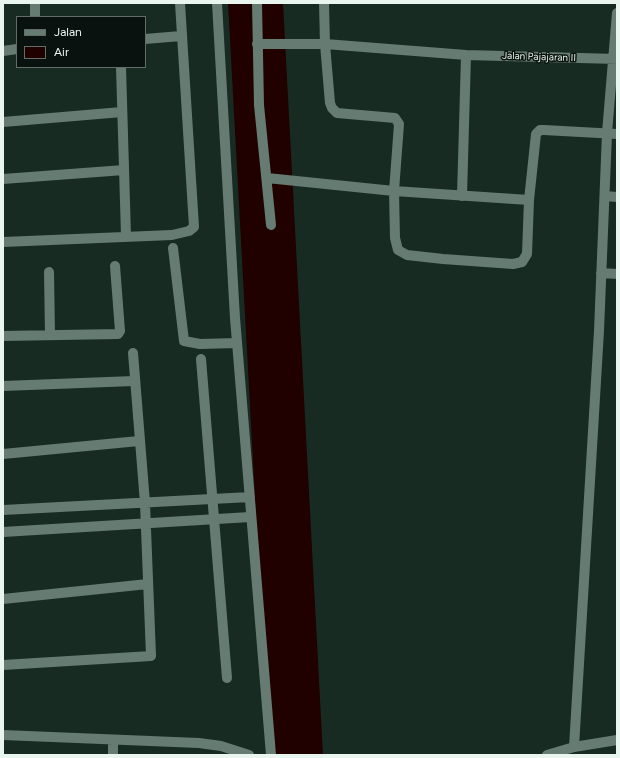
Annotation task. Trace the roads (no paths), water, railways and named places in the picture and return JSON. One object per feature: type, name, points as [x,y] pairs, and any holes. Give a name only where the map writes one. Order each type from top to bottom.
[{"type":"street","points":[[35,3],[35,16]]},
{"type":"street","points":[[3,242],[172,235],[189,231],[194,227],[180,3]]},
{"type":"street","points":[[217,3],[237,343],[250,497],[250,517],[271,755]]},
{"type":"street","points":[[257,3],[257,44],[260,105],[271,225]]},
{"type":"street","points":[[324,3],[325,44],[332,108],[337,112],[395,118],[399,124],[394,191],[395,238],[398,250],[407,255],[513,264],[522,262],[527,254],[529,200],[536,134],[540,130],[612,134]]},
{"type":"street","points":[[574,747],[605,196],[612,134],[617,13]]},
{"type":"street","points":[[146,39],[181,36]]},
{"type":"street","name":"Jalan Pajajaran II","points":[[257,44],[325,44],[466,55],[615,59]]},
{"type":"street","points":[[3,50],[16,50]]},
{"type":"street","points":[[462,196],[466,55]]},
{"type":"street","points":[[121,68],[126,236]]},
{"type":"street","points":[[3,122],[122,112]]},
{"type":"street","points":[[3,179],[124,170]]},
{"type":"street","points":[[267,178],[394,191],[529,200]]},
{"type":"street","points":[[605,196],[617,198]]},
{"type":"street","points":[[173,248],[184,341],[200,344],[237,343]]},
{"type":"street","points":[[3,336],[50,336],[120,333],[115,266]]},
{"type":"street","points":[[49,272],[50,336]]},
{"type":"street","points":[[601,273],[617,274]]},
{"type":"street","points":[[3,665],[151,656],[145,503],[134,381],[133,353]]},
{"type":"street","points":[[201,359],[227,678]]},
{"type":"street","points":[[3,386],[134,381]]},
{"type":"street","points":[[3,454],[139,441]]},
{"type":"street","points":[[3,510],[250,497]]},
{"type":"street","points":[[3,532],[250,517]]},
{"type":"street","points":[[3,599],[148,584]]},
{"type":"street","points":[[3,735],[221,746],[249,755]]},
{"type":"street","points":[[113,755],[114,740]]},
{"type":"street","points":[[547,755],[574,747],[617,740]]},
{"type":"water","points":[[228,3],[283,3],[323,755],[269,755]]}]
